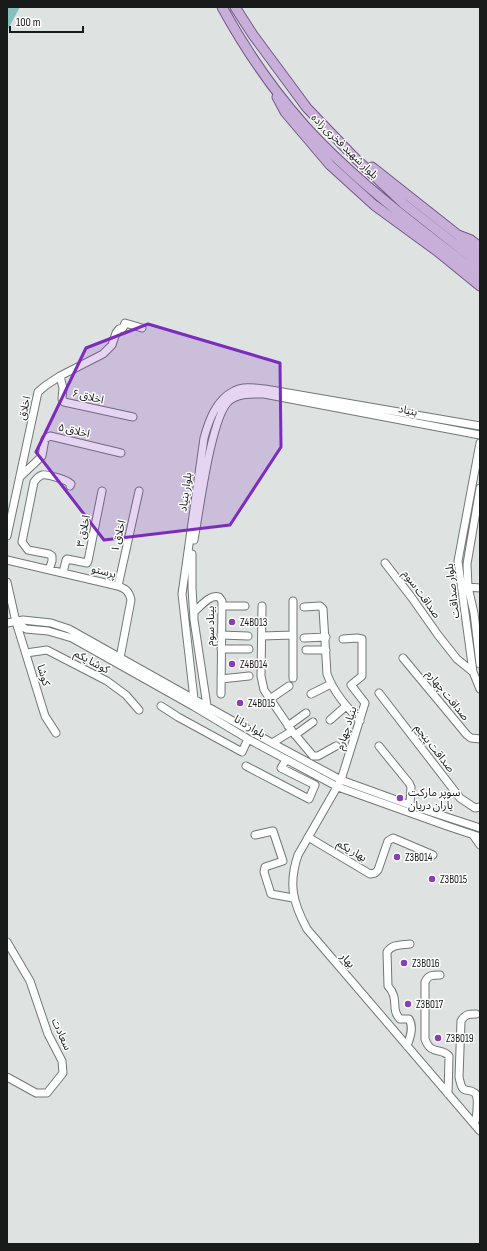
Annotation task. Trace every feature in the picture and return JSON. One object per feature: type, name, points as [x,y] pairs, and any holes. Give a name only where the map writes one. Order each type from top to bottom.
[{"type":"main road","name":"بلوار شهید فخری زاده","points":[[222,7],[264,74],[305,125],[333,154],[400,213],[480,275]]},
{"type":"main road","name":"بلوار شهید فخری زاده","points":[[235,7],[253,35],[307,108],[354,157],[404,204],[480,264]]},
{"type":"main road","points":[[264,74],[285,112],[330,165],[374,205],[480,286]]},
{"type":"main road","points":[[339,141],[458,235],[468,246],[480,255]]},
{"type":"main road","points":[[458,235],[471,240],[480,247]]},
{"type":"street","name":"اخلاق","points":[[7,536],[38,392],[60,376],[103,354],[112,345],[116,333],[119,329],[123,328],[125,323],[142,328]]},
{"type":"street","name":"اخلاق ۶","points":[[60,376],[63,388],[62,399],[64,402],[133,417]]},
{"type":"street","name":"بلوار بنیاد","points":[[193,702],[182,594],[204,438],[209,421],[216,408],[234,390],[248,387],[265,389],[332,404]]},
{"type":"street","name":"بلوار بنیاد","points":[[206,710],[194,620],[191,556],[213,435],[219,418],[228,401],[242,395],[264,394],[332,404]]},
{"type":"street","points":[[332,404],[480,426]]},
{"type":"street","name":"بنیاد","points":[[332,404],[480,435]]},
{"type":"street","name":"اخلاق ۵","points":[[20,477],[42,456],[45,439],[50,436],[121,452]]},
{"type":"street","name":"بلوار صداقت","points":[[480,443],[458,561],[473,672],[480,688]]},
{"type":"street","points":[[49,570],[52,556],[49,554],[28,550],[22,542],[34,482],[42,475],[68,482],[71,484],[70,486]]},
{"type":"street","name":"بلوار صداقت","points":[[480,488],[467,564],[468,587],[477,613],[480,664]]},
{"type":"street","name":"اخلاق ۳","points":[[63,573],[67,559],[87,563],[88,561],[102,491]]},
{"type":"street","name":"اخلاق ۱","points":[[118,586],[139,491]]},
{"type":"street","name":"پرستو","points":[[7,560],[126,589],[131,600],[120,658]]},
{"type":"street","name":"صداقت سوم","points":[[385,563],[457,659],[473,672]]},
{"type":"street","points":[[7,582],[16,622],[7,623]]},
{"type":"street","points":[[468,587],[480,588]]},
{"type":"street","name":"بیناد سوم","points":[[194,620],[194,612],[210,598],[216,596],[219,597],[222,601],[221,694]]},
{"type":"street","points":[[293,601],[293,678]]},
{"type":"street","points":[[222,606],[245,606]]},
{"type":"street","points":[[262,606],[261,676],[264,690],[292,730],[315,757],[336,746]]},
{"type":"street","points":[[304,607],[320,606],[324,608],[327,674],[331,684],[346,706],[360,721]]},
{"type":"street","points":[[466,614],[477,613]]},
{"type":"street","name":"بلوار دانا","points":[[16,622],[23,620],[51,623],[69,629],[193,702],[248,739],[286,760],[339,784],[476,836]]},
{"type":"street","name":"بلوار دانا","points":[[16,622],[26,629],[56,632],[72,638],[193,702]]},
{"type":"street","name":"کوشا","points":[[16,622],[45,716],[56,733]]},
{"type":"street","points":[[222,635],[248,636]]},
{"type":"street","points":[[262,636],[293,635]]},
{"type":"street","points":[[304,638],[326,637]]},
{"type":"street","name":"بنیاد چهارم","points":[[339,784],[365,703],[351,685],[362,676],[362,642],[360,638],[343,639]]},
{"type":"street","points":[[221,650],[249,649]]},
{"type":"street","name":"کوشا یکم","points":[[26,653],[47,650],[107,681],[126,695],[139,710]]},
{"type":"street","points":[[306,650],[326,650]]},
{"type":"street","name":"صداقت چهارم","points":[[403,658],[467,735],[470,738],[480,739]]},
{"type":"street","points":[[221,679],[248,676]]},
{"type":"street","points":[[311,694],[331,684]]},
{"type":"street","points":[[270,699],[289,686]]},
{"type":"street","name":"صداقت پنجم","points":[[379,693],[460,798],[475,808],[480,807]]},
{"type":"street","points":[[161,706],[242,752],[248,739]]},
{"type":"street","points":[[330,720],[346,706]]},
{"type":"street","name":"بلوار دانا","points":[[206,710],[272,743],[339,784],[480,828]]},
{"type":"street","points":[[292,730],[306,713]]},
{"type":"street","points":[[272,743],[292,730],[313,722]]},
{"type":"street","points":[[379,746],[409,783],[411,787],[410,805]]},
{"type":"street","points":[[246,766],[309,799],[315,785],[281,768],[286,760]]},
{"type":"street","name":"بهار","points":[[339,784],[298,855],[292,881],[293,898],[298,913],[307,929],[480,1131]]},
{"type":"street","points":[[255,835],[273,831],[283,861],[265,867],[264,872],[271,894],[293,898]]},
{"type":"street","points":[[476,836],[480,845]]},
{"type":"street","name":"بهار یکم","points":[[308,837],[370,874],[375,873],[378,870],[388,841],[393,838],[433,855]]},
{"type":"street","name":"سعادت","points":[[7,942],[30,981],[48,1034],[62,1060],[63,1073],[47,1093],[36,1093],[7,1077]]},
{"type":"street","points":[[407,1046],[411,1037],[411,1022],[409,1019],[400,1019],[395,1011],[395,998],[393,992],[388,986],[387,952],[392,946],[410,944]]},
{"type":"street","points":[[440,975],[432,975],[427,978],[425,982],[425,1039],[431,1050],[446,1053],[449,1056],[448,1094]]},
{"type":"street","points":[[474,1124],[477,1118],[477,1096],[474,1093],[464,1090],[461,1086],[459,1077],[461,1021],[464,1016],[476,1014]]},
{"type":"highlighted area","points":[[148,324],[280,363],[281,447],[230,525],[104,540],[36,452],[86,348]]},
{"type":"shaded area","points":[[7,7],[20,7],[7,31]]},
{"type":"place","name":"Z4B013","points":[[232,622]]},
{"type":"place","name":"Z4B014","points":[[232,664]]},
{"type":"place","name":"Z4B015","points":[[240,703]]},
{"type":"place","name":"سوپر مارکت یاران دریان","points":[[400,798]]},
{"type":"place","name":"Z3B014","points":[[397,857]]},
{"type":"place","name":"Z3B015","points":[[432,879]]},
{"type":"place","name":"Z3B016","points":[[404,963]]},
{"type":"place","name":"Z3B017","points":[[408,1004]]},
{"type":"place","name":"Z3B019","points":[[438,1038]]}]
